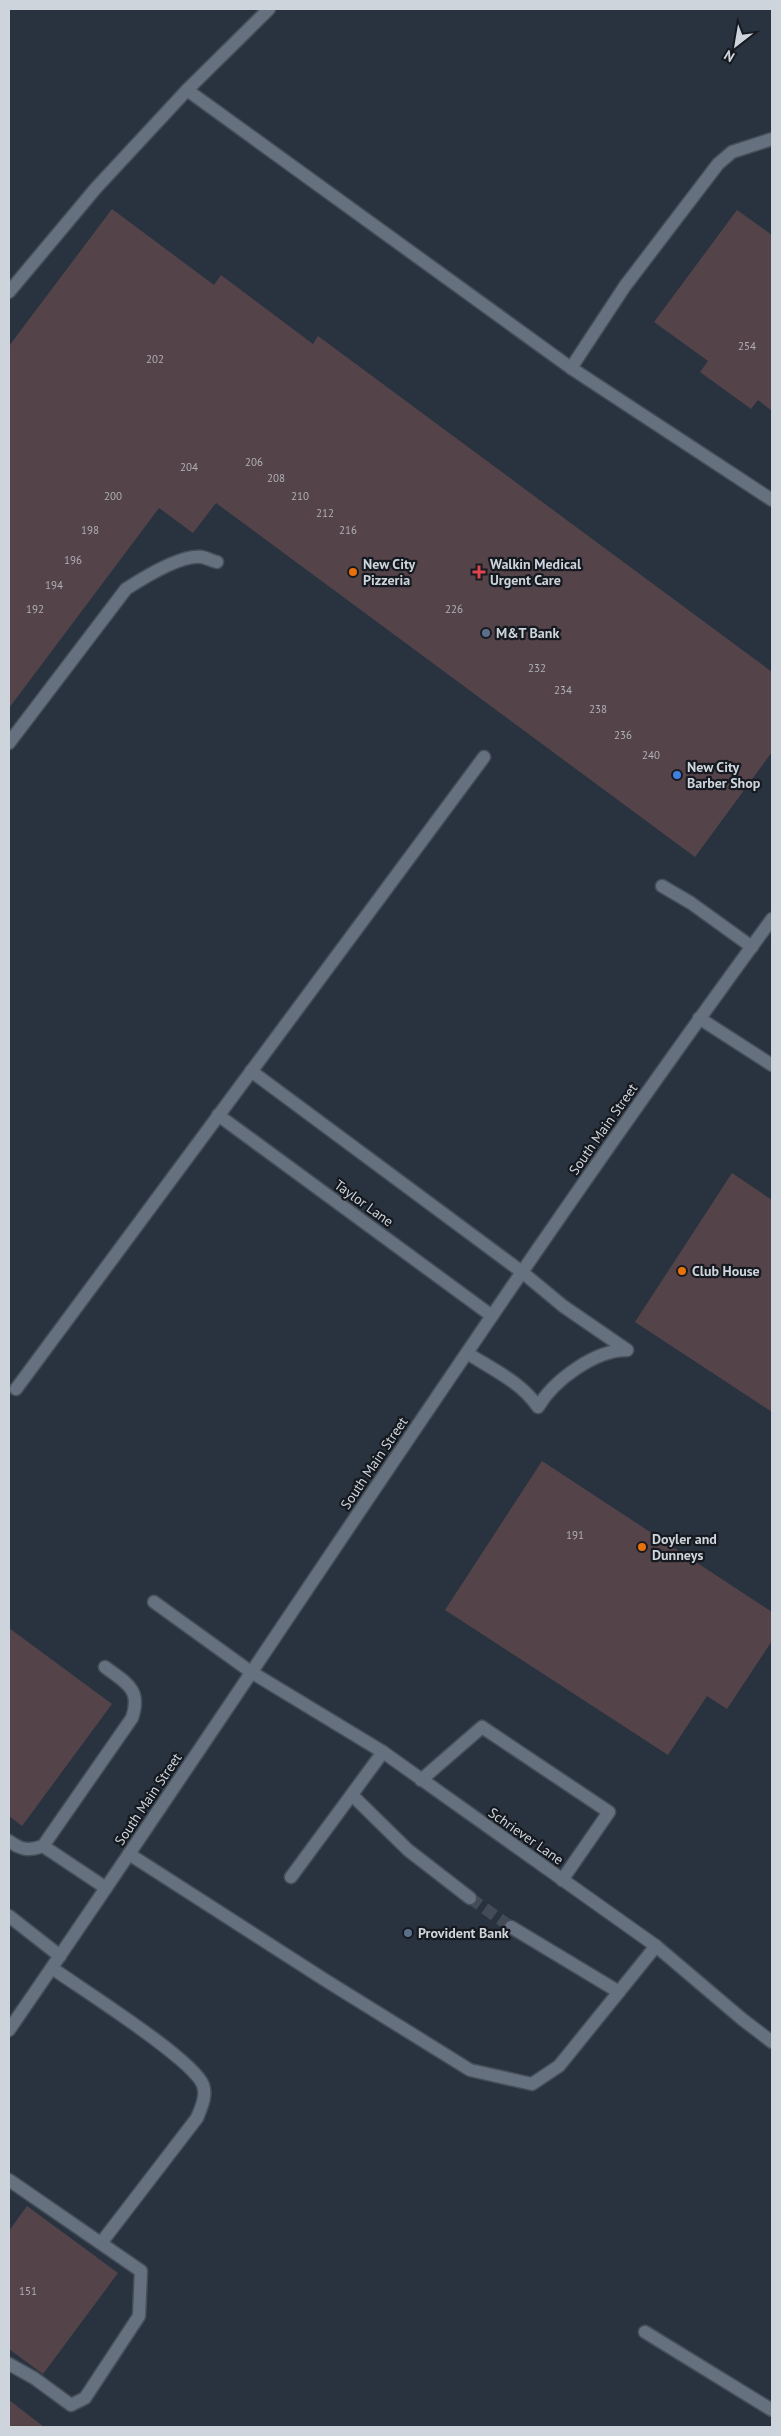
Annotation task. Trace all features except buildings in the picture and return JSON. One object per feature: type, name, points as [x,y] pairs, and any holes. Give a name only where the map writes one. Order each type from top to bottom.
[{"type":"street","points":[[9,292],[96,188],[188,90],[269,9]]},
{"type":"street","points":[[188,90],[571,368],[772,500]]},
{"type":"street","points":[[571,368],[625,286],[718,164],[732,152],[772,139]]},
{"type":"street","points":[[9,743],[126,589],[144,577],[182,560],[200,557],[217,562]]},
{"type":"street","points":[[16,1388],[484,757]]},
{"type":"street","points":[[662,886],[691,903],[752,947]]},
{"type":"street","name":"South Main Street","points":[[9,2030],[522,1272],[699,1018],[772,918]]},
{"type":"street","points":[[699,1018],[772,1065]]},
{"type":"street","points":[[251,1071],[522,1272],[563,1306],[627,1350],[613,1350],[602,1353],[553,1386],[538,1407],[520,1387],[467,1353]]},
{"type":"street","name":"Taylor Lane","points":[[218,1115],[492,1316]]},
{"type":"street","name":"Schriever Lane","points":[[154,1602],[251,1672],[382,1752],[656,1946],[742,2020],[772,2042]]},
{"type":"street","points":[[9,1841],[17,1847],[30,1851],[43,1846],[132,1718],[136,1708],[135,1694],[126,1683],[105,1668]]},
{"type":"street","points":[[422,1780],[482,1727],[609,1812],[562,1880]]},
{"type":"street","points":[[291,1877],[382,1752]]},
{"type":"street","points":[[352,1794],[408,1850],[470,1898]]},
{"type":"street","points":[[43,1846],[106,1888]]},
{"type":"street","points":[[129,1854],[316,1975],[470,2070],[532,2084],[559,2066],[656,1946]]},
{"type":"street","points":[[9,1916],[60,1956]]},
{"type":"street","points":[[511,1927],[619,1992]]},
{"type":"street","points":[[52,1968],[173,2053],[198,2076],[204,2087],[204,2103],[197,2118],[101,2243]]},
{"type":"street","points":[[9,2180],[141,2271],[139,2316],[85,2398],[71,2405],[34,2378],[9,2364]]},
{"type":"street","points":[[645,2332],[772,2410]]},
{"type":"tunnel","points":[[470,1898],[511,1927]]},
{"type":"place","name":"New City Pizzeria","points":[[353,572]]},
{"type":"place","name":"Walkin Medical Urgent Care","points":[[479,572]]},
{"type":"place","name":"M&T Bank","points":[[486,633]]},
{"type":"place","name":"New City Barber Shop","points":[[677,775]]},
{"type":"place","name":"Club House","points":[[682,1271]]},
{"type":"place","name":"Doyler and Dunneys","points":[[642,1547]]},
{"type":"place","name":"Provident Bank","points":[[408,1933]]}]
